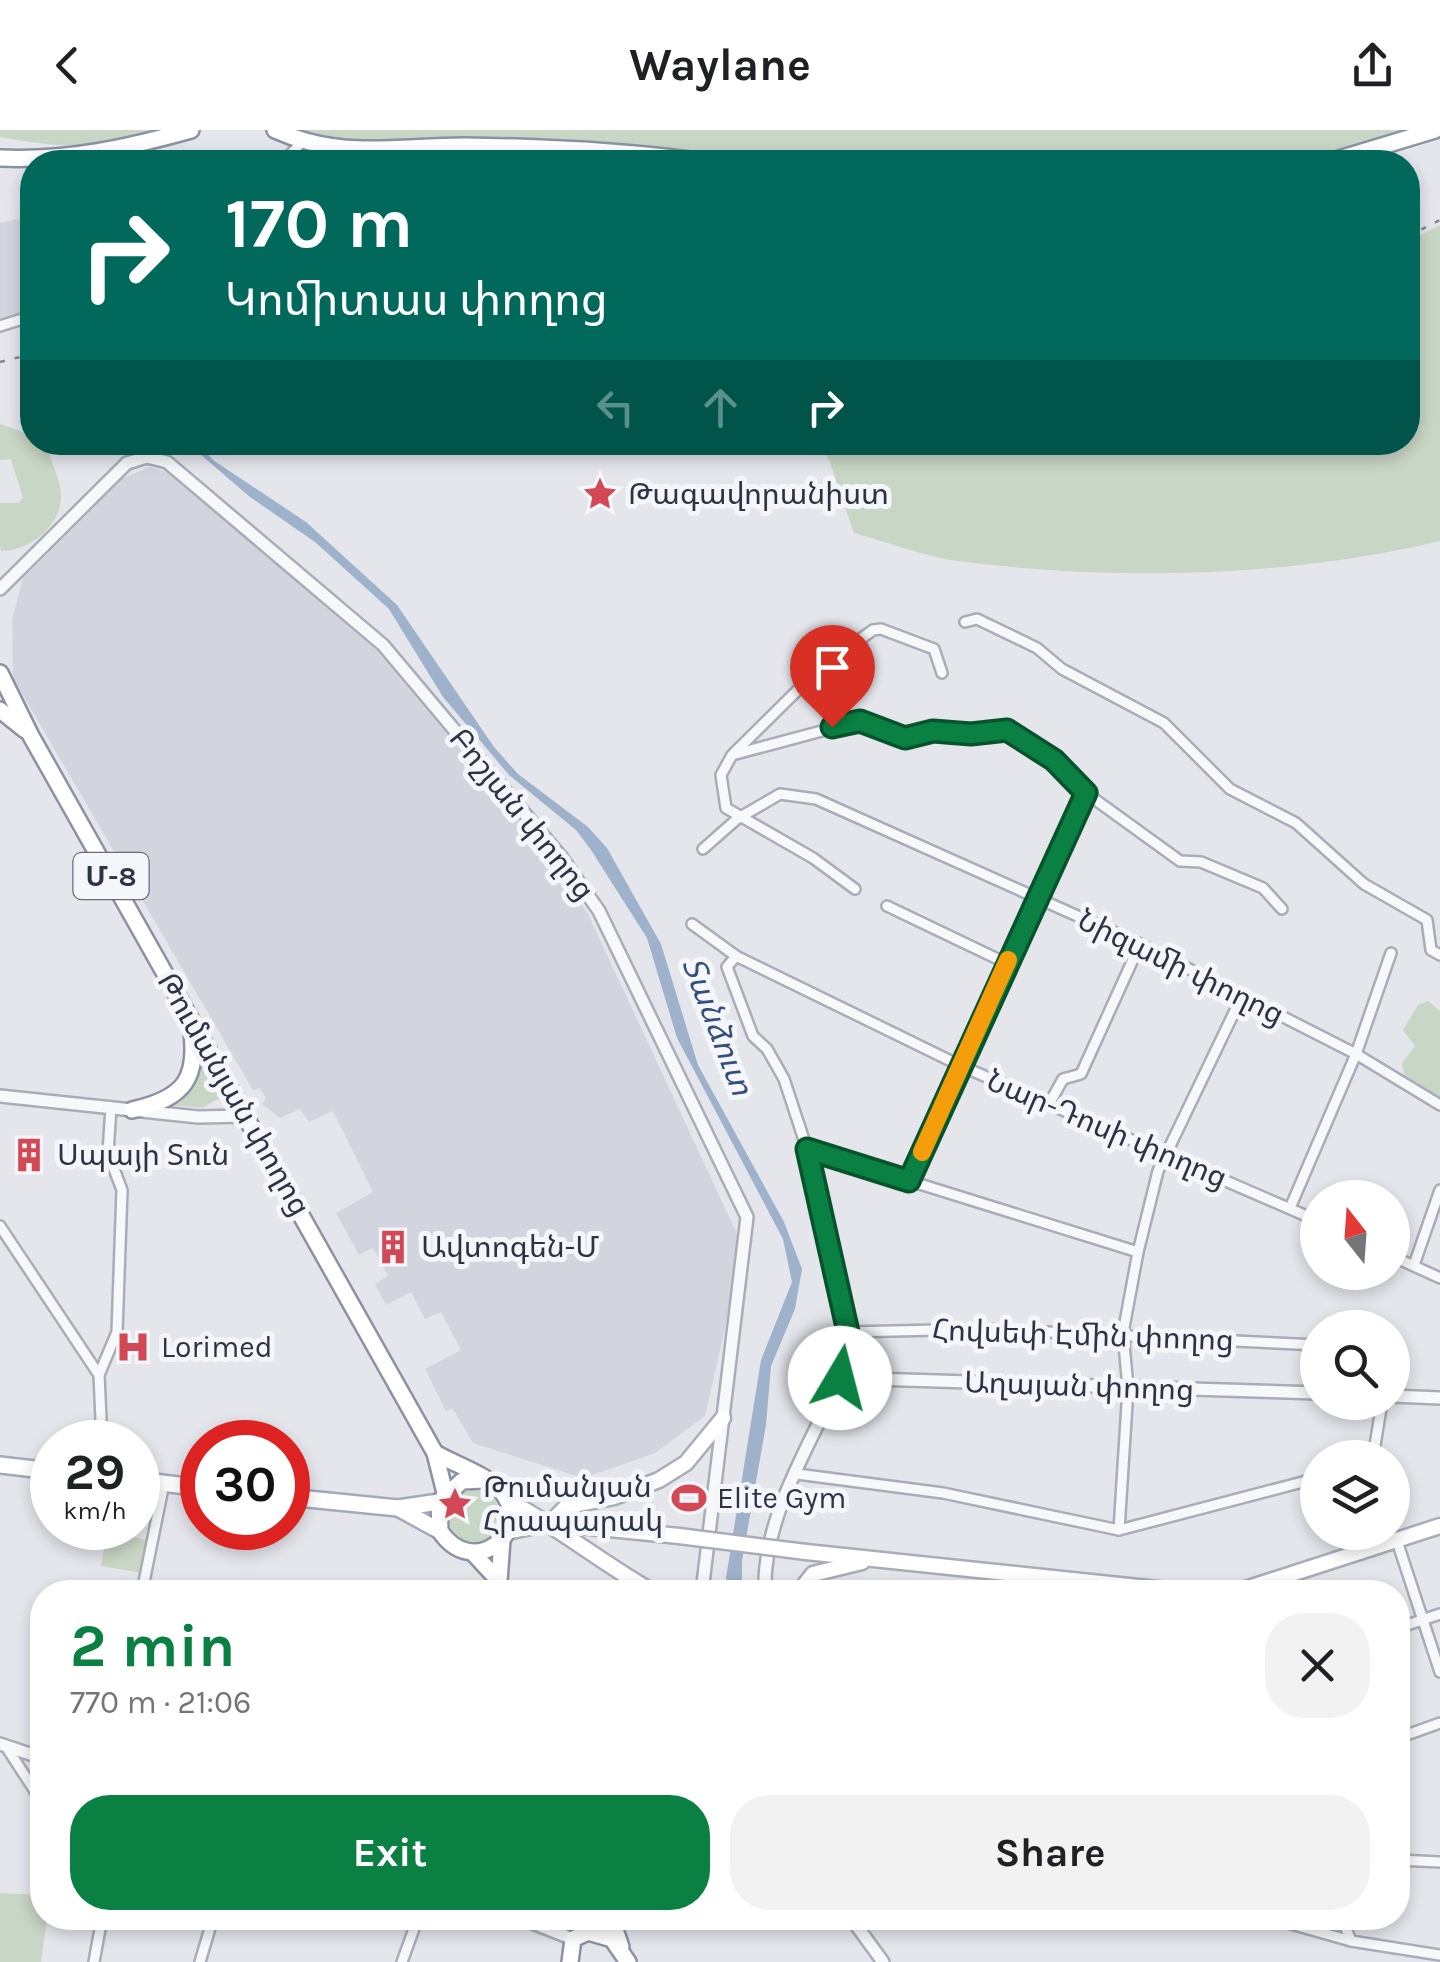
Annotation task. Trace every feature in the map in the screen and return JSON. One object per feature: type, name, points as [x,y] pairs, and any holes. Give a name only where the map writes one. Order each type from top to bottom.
[{"type":"main road","points":[[119,150],[191,130]]},
{"type":"main road","points":[[275,130],[334,150]]},
{"type":"main road","points":[[1369,150],[1435,130]]},
{"type":"main road","points":[[363,150],[465,146],[541,150]]},
{"type":"main road","name":"Մ-8","points":[[0,672],[32,736]]},
{"type":"main road","name":"Մ-8","points":[[0,710],[32,736]]},
{"type":"main road","name":"Թումանյան փողոց","points":[[32,736],[434,1453]]},
{"type":"main road","points":[[132,1110],[169,1098],[189,1078],[194,1058],[190,1016]]},
{"type":"main road","points":[[550,1523],[567,1506],[614,1497],[659,1480],[686,1463],[723,1418]]},
{"type":"main road","points":[[434,1453],[484,1480],[506,1499],[550,1523],[588,1554],[632,1580]]},
{"type":"main road","name":"Մ-8","points":[[434,1453],[442,1497]]},
{"type":"main road","points":[[0,1465],[30,1468]]},
{"type":"main road","points":[[310,1499],[398,1508],[442,1497],[462,1480],[484,1480]]},
{"type":"main road","points":[[160,1483],[180,1485]]},
{"type":"main road","points":[[440,1532],[442,1497]]},
{"type":"main road","points":[[501,1580],[510,1512],[506,1499]]},
{"type":"main road","points":[[398,1508],[440,1532],[454,1547],[473,1553],[495,1580]]},
{"type":"main road","points":[[473,1553],[504,1536],[550,1523],[1072,1580]]},
{"type":"main road","points":[[1410,1536],[1440,1526]]},
{"type":"main road","points":[[1274,1580],[1369,1550]]},
{"type":"main road","points":[[808,1580],[813,1574],[872,1559]]},
{"type":"main road","points":[[570,1962],[579,1930],[599,1933],[624,1955]]},
{"type":"main road","points":[[616,1930],[624,1955]]},
{"type":"street","points":[[295,150],[302,142]]},
{"type":"street","name":"Բոշյան փողոց","points":[[0,590],[118,471],[135,459],[158,458],[178,468],[383,644],[534,824],[599,910],[747,1218],[703,1580]]},
{"type":"street","points":[[965,622],[976,619],[1038,648],[1062,669],[1164,723],[1230,790],[1296,823],[1364,884],[1428,920],[1431,950],[1440,955]]},
{"type":"street","points":[[855,889],[813,858],[737,819],[726,808],[720,789],[723,764],[819,670],[872,630],[880,628],[934,649],[942,673]]},
{"type":"street","points":[[732,755],[860,721],[905,738],[933,731],[971,734],[1007,730],[1054,760],[1086,793],[1180,861],[1201,862],[1263,888],[1282,909]]},
{"type":"street","points":[[909,1181],[959,1064],[1086,793]]},
{"type":"street","name":"Նիզամի փողոց","points":[[703,849],[737,819],[780,794],[816,799],[1140,944],[1356,1054],[1440,1106]]},
{"type":"street","points":[[887,906],[1006,963]]},
{"type":"street","points":[[692,924],[736,956],[727,967],[754,1036],[767,1049],[784,1079],[807,1149],[848,1332],[840,1378],[768,1544],[766,1580]]},
{"type":"street","points":[[1050,1104],[1064,1079],[1081,1074],[1140,944]]},
{"type":"street","points":[[1290,1208],[1356,1054],[1390,953]]},
{"type":"street","name":"Նար-Դոսի փողոց","points":[[736,956],[959,1064],[1300,1213]]},
{"type":"street","points":[[1119,1530],[1128,1388],[1123,1333],[1138,1252],[1166,1154],[1242,996]]},
{"type":"street","points":[[0,1096],[132,1110],[247,1116]]},
{"type":"street","points":[[101,1420],[99,1375],[117,1332],[119,1294],[122,1190],[108,1153],[111,1107]]},
{"type":"street","points":[[807,1149],[1138,1252]]},
{"type":"street","points":[[1414,1266],[1440,1190]]},
{"type":"street","points":[[0,1226],[99,1375]]},
{"type":"street","points":[[1410,1264],[1440,1278]]},
{"type":"street","name":"Հովսեփ Էմին փողոց","points":[[848,1332],[982,1328],[1300,1345]]},
{"type":"street","name":"Աղայան փողոց","points":[[840,1378],[1300,1393]]},
{"type":"street","points":[[1410,1397],[1440,1398]]},
{"type":"street","points":[[798,1474],[943,1494],[1119,1530],[1300,1483]]},
{"type":"street","points":[[144,1580],[164,1483]]},
{"type":"street","points":[[1400,1550],[1409,1580]]},
{"type":"street","points":[[1410,1582],[1440,1672]]},
{"type":"street","points":[[1410,1624],[1440,1614]]},
{"type":"street","points":[[1410,1733],[1440,1722]]},
{"type":"street","points":[[2,1745],[30,1754]]},
{"type":"street","points":[[2,1745],[30,1785]]},
{"type":"street","points":[[1410,1861],[1440,1862]]},
{"type":"street","points":[[94,1962],[100,1930]]},
{"type":"street","points":[[200,1962],[209,1930]]},
{"type":"street","points":[[402,1962],[413,1930]]},
{"type":"street","points":[[860,1930],[883,1962]]},
{"type":"street","points":[[1312,1930],[1350,1941],[1440,1956]]},
{"type":"street","points":[[1346,1930],[1350,1941]]},
{"type":"shaded area","points":[[20,219],[20,324],[0,331],[0,223]]},
{"type":"shaded area","points":[[150,467],[175,475],[376,650],[543,848],[588,914],[739,1238],[724,1333],[705,1416],[655,1453],[587,1477],[573,1475],[473,1443],[453,1409],[446,1411],[425,1369],[461,1350],[441,1312],[425,1319],[411,1292],[386,1305],[375,1284],[388,1276],[373,1248],[359,1255],[336,1213],[373,1192],[333,1111],[309,1122],[300,1109],[280,1118],[262,1104],[266,1099],[260,1088],[253,1090],[13,678],[12,620],[23,578],[123,478]]},
{"type":"green space","points":[[0,130],[166,130],[101,144],[66,145],[0,137]]},
{"type":"green space","points":[[292,130],[1421,130],[1351,150],[464,150],[348,141]]},
{"type":"green space","points":[[1440,225],[1440,541],[1322,563],[1138,573],[1077,572],[957,561],[854,533],[825,455],[1420,455],[1420,236]]},
{"type":"green space","points":[[0,424],[20,431],[20,455],[50,455],[61,495],[56,517],[42,535],[22,547],[1,551],[0,503],[19,503],[23,498],[11,459],[0,460]]},
{"type":"green space","points":[[1428,1001],[1440,1011],[1440,1097],[1404,1075],[1402,1063],[1415,1046],[1403,1030],[1418,1005]]},
{"type":"green space","points":[[196,1047],[219,1085],[220,1098],[202,1108],[162,1104],[170,1100]]},
{"type":"green space","points":[[474,1490],[493,1497],[500,1516],[493,1535],[474,1542],[455,1535],[448,1516],[455,1497]]},
{"type":"green space","points":[[104,1550],[146,1550],[142,1573],[101,1566]]},
{"type":"green space","points":[[0,1893],[30,1894],[30,1930],[45,1930],[41,1962],[0,1962]]},
{"type":"water","points":[[201,455],[209,455],[306,522],[397,605],[494,747],[518,774],[588,827],[607,848],[661,944],[698,1065],[784,1222],[802,1269],[795,1309],[771,1366],[742,1580],[726,1578],[761,1360],[792,1282],[783,1239],[677,1038],[647,938],[576,830],[509,775],[443,697],[389,609],[315,542],[250,497]]},
{"type":"railway","points":[[1420,230],[1440,220]]},
{"type":"railway","points":[[0,362],[20,357]]},
{"type":"slow traffic","points":[[922,1152],[1008,960]]},
{"type":"place","name":"Թագավորանիստ","points":[[600,494]]},
{"type":"place","name":"Սպայի Տուն","points":[[29,1155]]},
{"type":"place","name":"Ավտոգեն-Մ","points":[[393,1247]]},
{"type":"place","name":"Lorimed","points":[[133,1347]]},
{"type":"place","name":"Elite Gym","points":[[689,1498]]},
{"type":"place","name":"Թումանյան Հրապարակ","points":[[455,1504]]},
{"type":"route","points":[[832,727],[860,721],[905,738],[933,731],[971,734],[1007,730],[1054,760],[1086,793],[959,1064],[909,1181],[807,1149],[848,1332],[840,1378]]},
{"type":"water label","name":"Տանձուտ","points":[[718,1026]]}]
